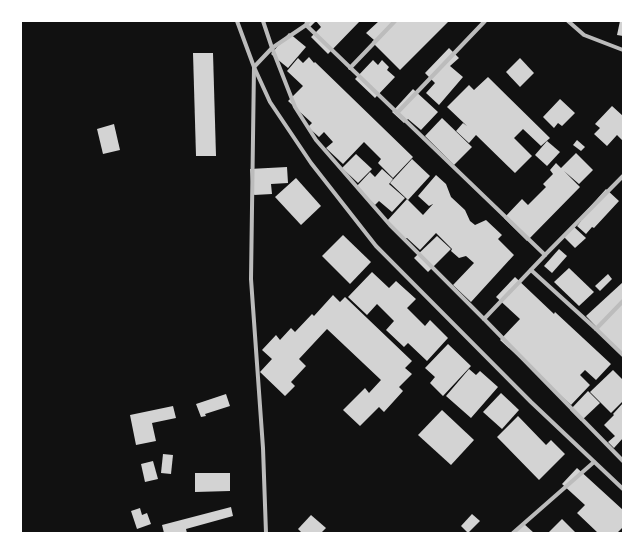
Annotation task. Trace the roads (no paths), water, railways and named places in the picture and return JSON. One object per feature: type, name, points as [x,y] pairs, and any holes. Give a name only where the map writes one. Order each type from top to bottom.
[{"type":"street","points":[[237,21],[254,67],[270,102],[311,163],[376,246],[531,402],[623,489]]},
{"type":"street","points":[[263,21],[295,107],[316,140],[390,225],[623,461]]},
{"type":"street","points":[[266,533],[263,448],[251,280],[254,67],[272,48],[306,25],[309,21]]},
{"type":"street","points":[[350,68],[395,21]]},
{"type":"street","points":[[396,112],[486,21]]},
{"type":"street","points":[[568,21],[584,35],[623,50]]},
{"type":"street","points":[[306,25],[545,255]]},
{"type":"street","points":[[484,319],[623,176]]},
{"type":"street","points":[[531,270],[623,355]]},
{"type":"street","points":[[596,329],[623,301]]},
{"type":"street","points":[[513,533],[594,462]]}]
